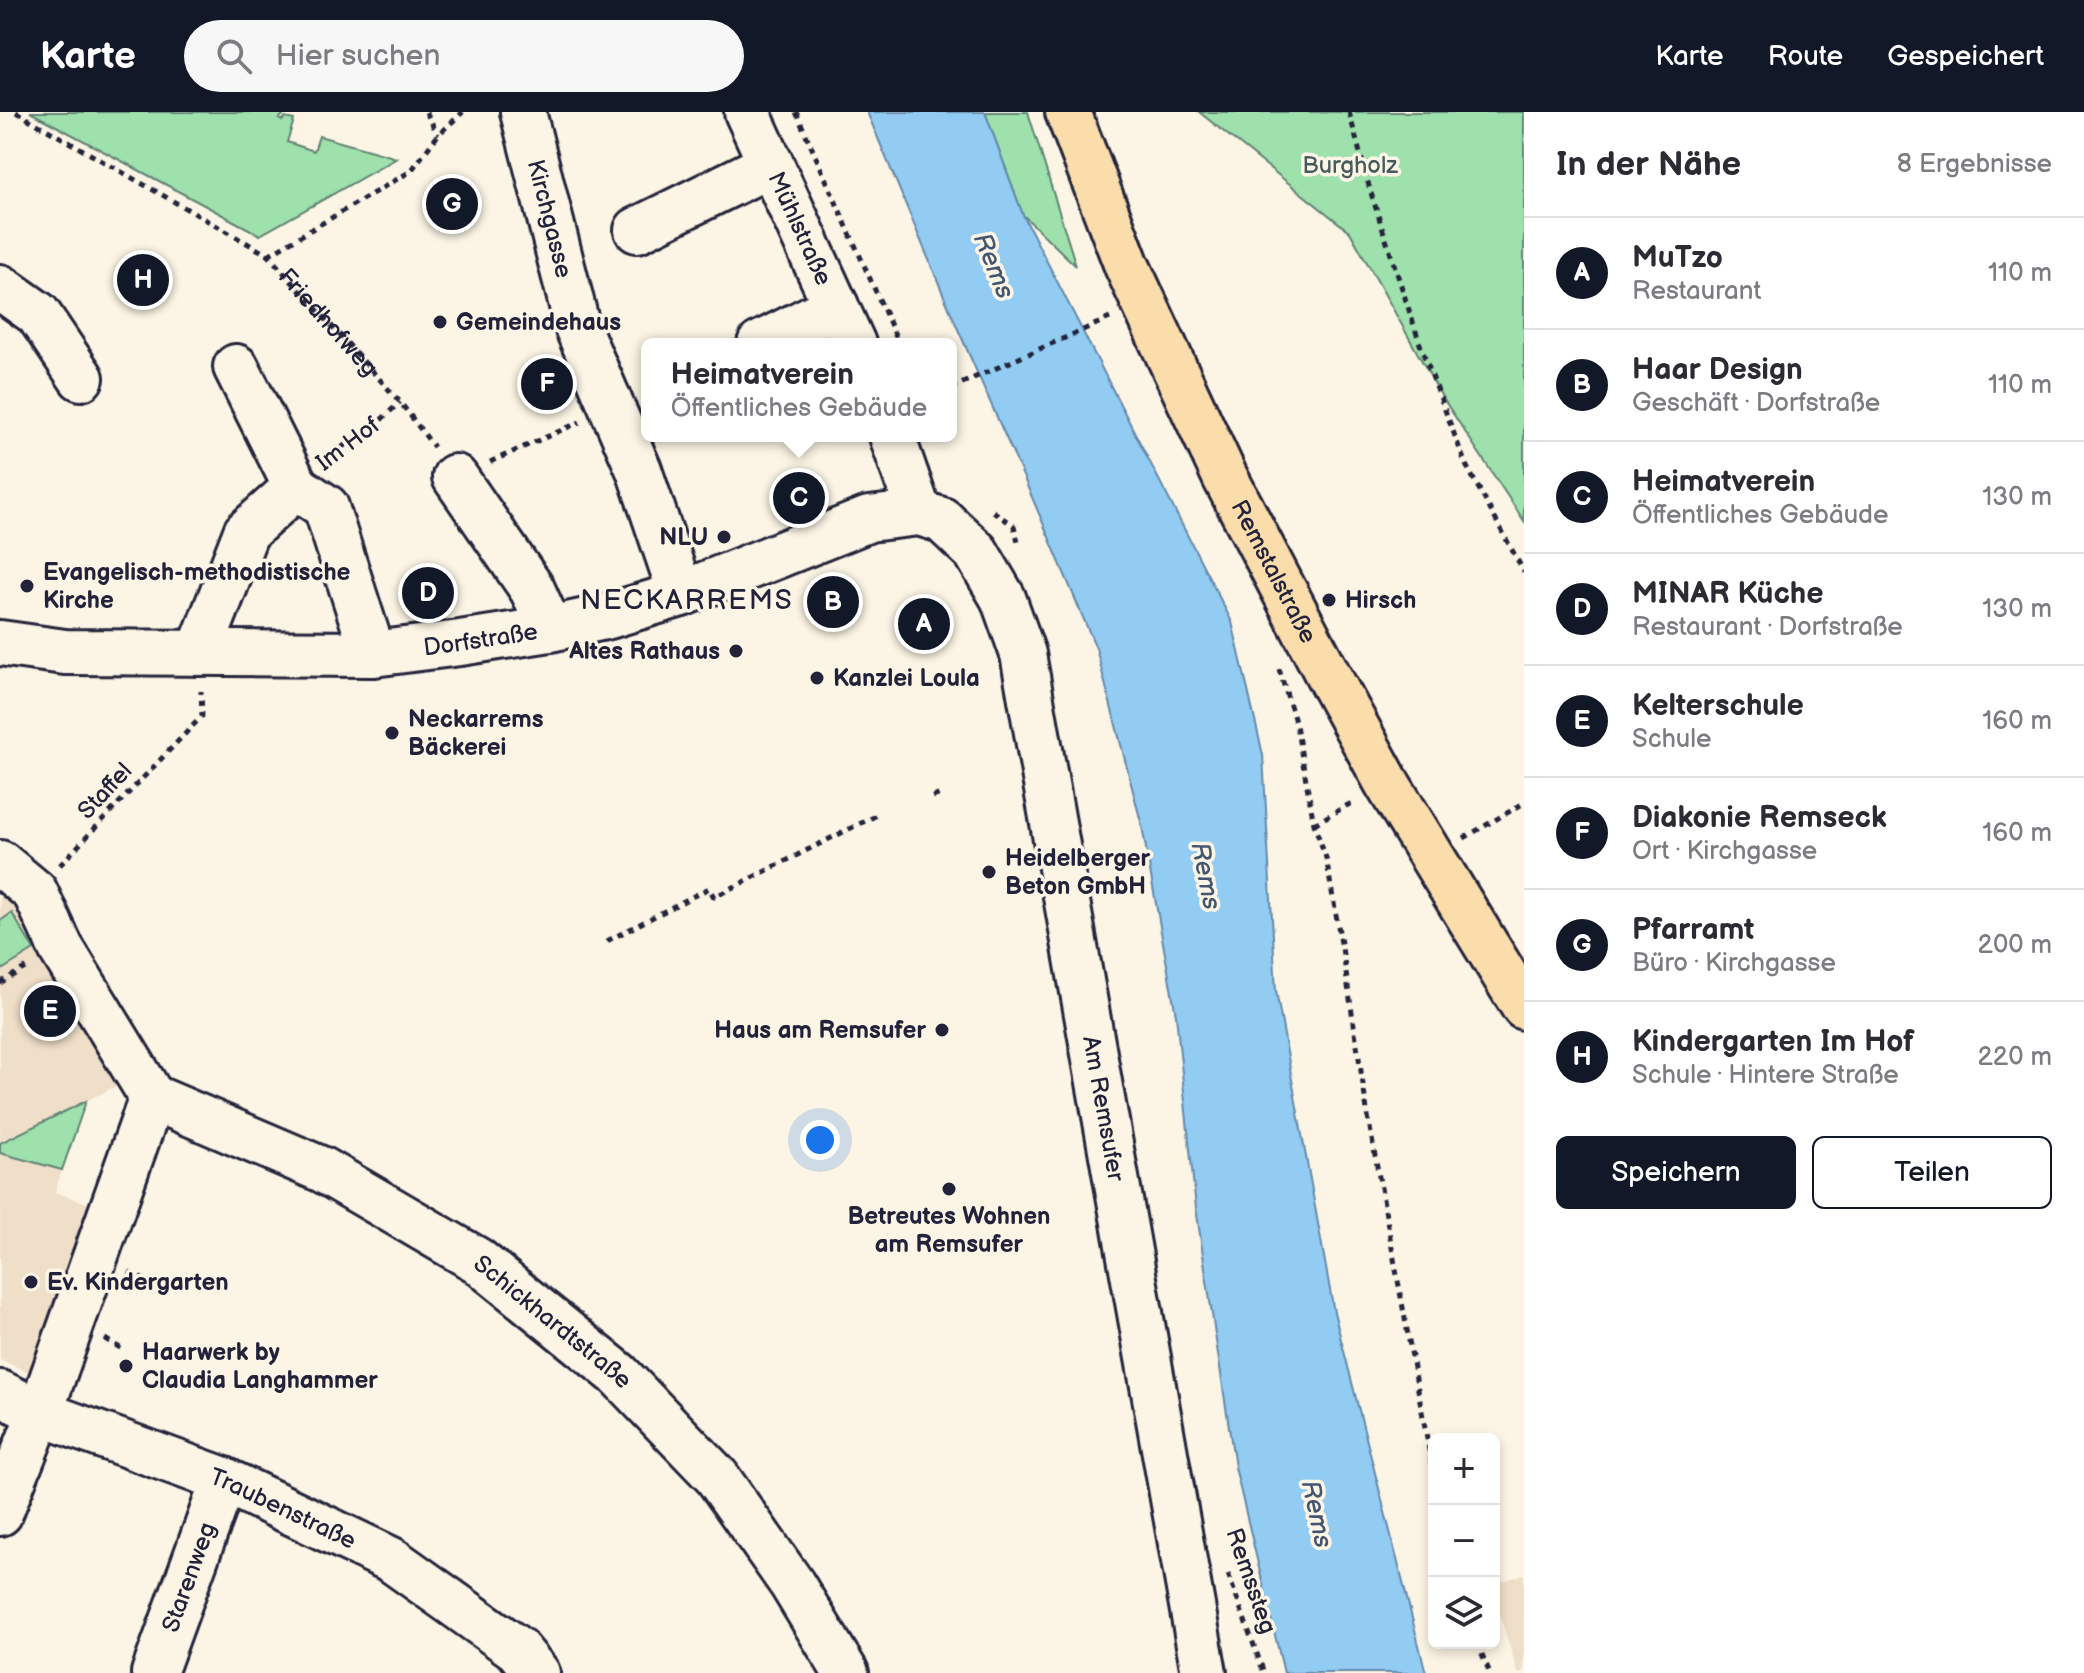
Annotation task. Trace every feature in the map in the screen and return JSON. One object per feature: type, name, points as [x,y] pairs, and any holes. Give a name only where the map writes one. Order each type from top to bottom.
[{"type":"main road","name":"Remstalstraße","points":[[1068,112],[1127,266],[1225,477],[1387,783],[1524,1007]]},
{"type":"street","name":"Kirchgasse","points":[[523,112],[578,329],[630,403],[639,470],[681,594]]},
{"type":"street","name":"Mühlstraße","points":[[747,112],[844,325]]},
{"type":"street","points":[[637,230],[771,164]]},
{"type":"street","points":[[0,287],[38,314],[81,378]]},
{"type":"street","points":[[787,338],[844,325]]},
{"type":"street","name":"Im Hof","points":[[236,367],[296,487],[326,507],[373,654]]},
{"type":"street","points":[[894,442],[919,513]]},
{"type":"street","points":[[455,477],[532,589],[550,629]]},
{"type":"street","name":"Im Hof","points":[[199,653],[246,532],[296,487]]},
{"type":"street","name":"Dorfstraße","points":[[0,643],[65,652],[373,654],[460,643],[609,616],[681,594],[869,519],[919,513]]},
{"type":"street","name":"Am Remsufer","points":[[919,513],[942,520],[976,552],[1003,598],[1023,654],[1204,1673]]},
{"type":"street","points":[[0,863],[35,892],[61,948],[152,1097],[40,1413],[0,1513]]},
{"type":"street","name":"Schickhardtstraße","points":[[152,1097],[323,1170],[477,1260],[618,1374],[717,1477],[792,1584],[846,1673]]},
{"type":"street","name":"Traubenstraße","points":[[0,1393],[40,1413],[224,1480],[392,1560],[520,1665]]},
{"type":"street","name":"Starenweg","points":[[154,1673],[224,1480]]},
{"type":"path","name":"Friedhofweg","points":[[16,112],[268,255],[400,402],[455,477]]},
{"type":"path","points":[[426,112],[438,135]]},
{"type":"path","points":[[268,255],[411,171],[438,135],[463,112]]},
{"type":"path","points":[[796,112],[896,338]]},
{"type":"path","points":[[1349,112],[1370,190],[1422,350],[1460,451],[1524,572]]},
{"type":"path","points":[[957,385],[1118,314]]},
{"type":"path","name":"Im Hof","points":[[296,487],[319,463],[380,421],[400,402]]},
{"type":"path","points":[[455,477],[630,403]]},
{"type":"path","name":"Staffel","points":[[35,892],[202,716]]},
{"type":"path","points":[[933,797],[943,793]]},
{"type":"path","points":[[1430,853],[1465,838],[1524,803]]},
{"type":"path","points":[[607,941],[709,888],[714,897],[879,814]]},
{"type":"path","points":[[1314,824],[1326,858],[1368,1117],[1428,1444]]},
{"type":"path","name":"Remssteg","points":[[1227,1570],[1264,1673]]},
{"type":"path","points":[[1480,1649],[1490,1673]]},
{"type":"shaded area","points":[[0,863],[139,1075],[0,1143]]},
{"type":"shaded area","name":"Ev. Kindergarten","points":[[0,1153],[62,1170],[55,1192],[89,1204],[31,1373],[0,1360]]},
{"type":"shaded area","points":[[1524,1574],[1524,1673],[1518,1673],[1500,1615],[1500,1582]]},
{"type":"green space","points":[[30,112],[280,112],[283,115],[279,119],[282,121],[285,118],[294,120],[287,142],[314,151],[319,136],[397,158],[260,235]]},
{"type":"green space","points":[[985,112],[1028,112],[1076,266],[1023,215]]},
{"type":"green space","name":"Burgholz","points":[[1199,112],[1524,112],[1524,521],[1442,397],[1350,232]]},
{"type":"green space","points":[[12,913],[34,950],[0,971],[0,921]]},
{"type":"green space","points":[[86,1101],[62,1170],[0,1153],[0,1143]]},
{"type":"water","name":"Rems","points":[[867,112],[985,112],[1023,215],[1232,622],[1263,755],[1276,991],[1334,1312],[1426,1673],[1284,1673],[1235,1467],[1196,1208],[1176,1015],[1142,826],[1096,648]]},
{"type":"place","name":"Pfarramt","points":[[452,204]]},
{"type":"place","name":"Kindergarten Im Hof","points":[[143,280]]},
{"type":"place","name":"Gemeindehaus","points":[[440,322]]},
{"type":"place","name":"Diakonie Remseck","points":[[547,384]]},
{"type":"place","name":"Heimatverein","points":[[799,498]]},
{"type":"place","name":"NLU","points":[[724,537]]},
{"type":"place","name":"Evangelisch-methodistische Kirche","points":[[27,586]]},
{"type":"place","name":"MINAR Küche","points":[[428,593]]},
{"type":"place","name":"Hirsch","points":[[1329,600]]},
{"type":"place","name":"Haar Design","points":[[833,602]]},
{"type":"place","name":"MuTzo","points":[[924,624]]},
{"type":"place","name":"Altes Rathaus","points":[[736,651]]},
{"type":"place","name":"Kanzlei Loula","points":[[817,678]]},
{"type":"place","name":"Neckarrems Bäckerei","points":[[392,733]]},
{"type":"place","name":"Heidelberger Beton GmbH","points":[[989,872]]},
{"type":"place","name":"Kelterschule","points":[[50,1011]]},
{"type":"place","name":"Haus am Remsufer","points":[[942,1030]]},
{"type":"place","name":"Betreutes Wohnen am Remsufer","points":[[949,1189]]},
{"type":"place","name":"Ev. Kindergarten","points":[[31,1282]]},
{"type":"place","name":"Haarwerk by Claudia Langhammer","points":[[126,1366]]},
{"type":"district","name":"NECKARREMS","points":[[687,600]]}]
